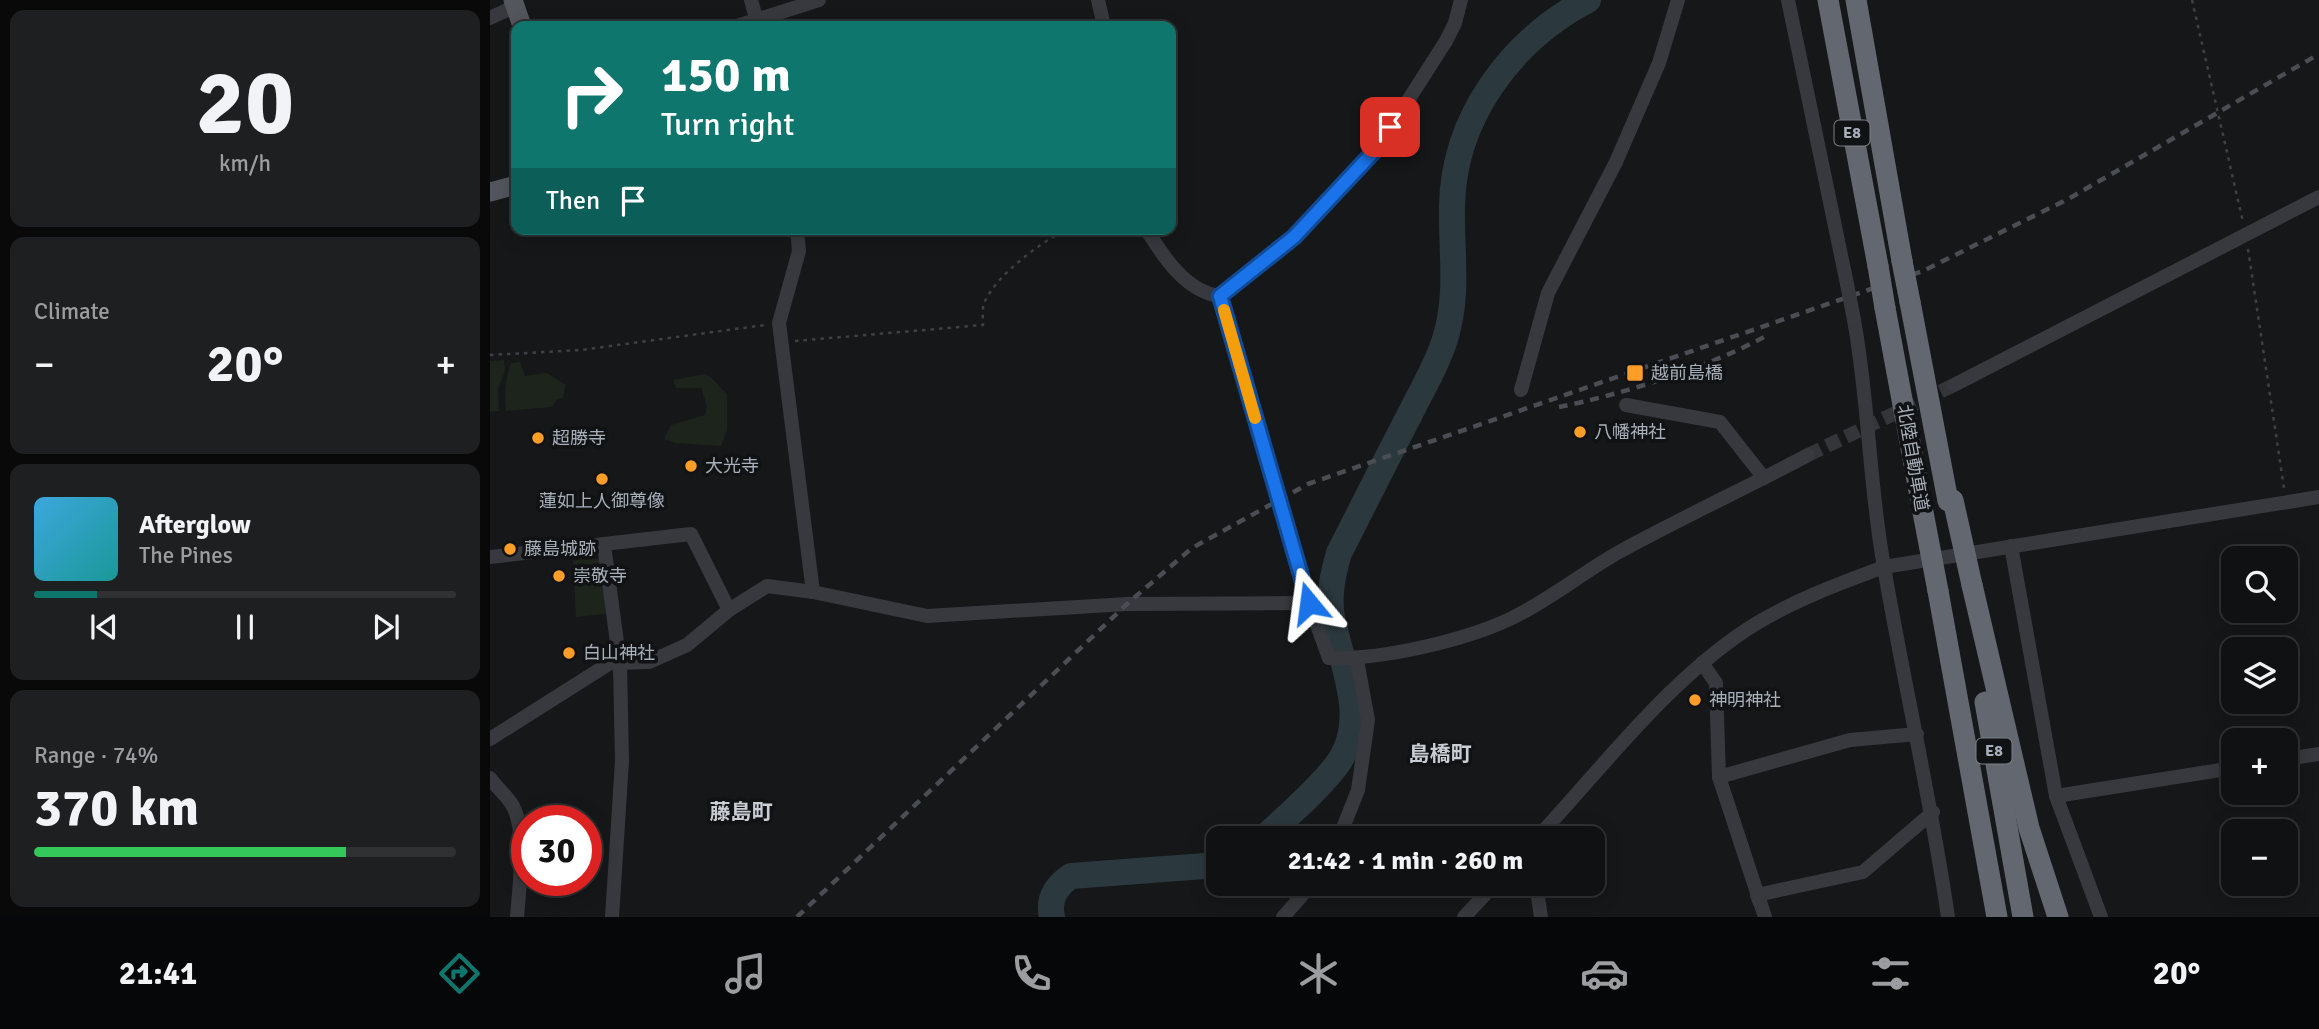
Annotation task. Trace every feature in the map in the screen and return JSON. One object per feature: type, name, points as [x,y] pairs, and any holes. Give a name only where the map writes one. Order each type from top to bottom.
[{"type":"highway","name":"北陸自動車道","points":[[1828,0],[1995,911]]},
{"type":"highway","name":"北陸自動車道","points":[[1856,0],[1932,418],[1968,585],[2023,917]]},
{"type":"highway","points":[[1968,585],[2029,828],[2058,917]]},
{"type":"main road","points":[[515,3],[520,21]]},
{"type":"main road","points":[[490,192],[511,186]]},
{"type":"street","points":[[751,0],[757,21]]},
{"type":"street","points":[[760,21],[820,0]]},
{"type":"street","points":[[1098,0],[1103,21]]},
{"type":"street","points":[[1150,235],[1169,266],[1211,295],[1220,296],[1294,237],[1379,146],[1446,41],[1455,23],[1461,0]]},
{"type":"street","points":[[1521,390],[1548,293],[1616,162],[1663,51],[1678,0]]},
{"type":"street","points":[[1788,0],[1862,363],[1869,466],[1884,567],[1933,812],[1948,917]]},
{"type":"street","points":[[490,18],[515,3]]},
{"type":"street","points":[[1954,385],[2319,197]]},
{"type":"street","points":[[798,235],[799,251],[779,323],[813,592]]},
{"type":"street","points":[[1220,296],[1309,603],[1329,658],[1348,659],[1470,634],[1510,619],[1610,558],[1808,455]]},
{"type":"street","points":[[1626,405],[1720,422],[1764,478]]},
{"type":"street","points":[[1548,826],[1702,663],[1758,622],[1825,589],[1884,567],[2319,497]]},
{"type":"street","points":[[490,557],[691,534],[729,610]]},
{"type":"street","points":[[604,545],[620,665],[622,761],[612,917]]},
{"type":"street","points":[[2011,546],[2056,796],[2101,917]]},
{"type":"street","points":[[490,739],[610,663],[620,665],[649,662],[687,645],[729,610],[767,586],[813,592],[927,616],[1021,609],[1083,610],[1127,604],[1309,603]]},
{"type":"street","points":[[1344,826],[1359,790],[1368,720],[1348,659]]},
{"type":"street","points":[[1702,663],[1716,682],[1719,777],[1765,917]]},
{"type":"street","points":[[1719,777],[1850,740],[1917,734]]},
{"type":"street","points":[[2298,757],[2319,754]]},
{"type":"street","points":[[2056,796],[2221,770]]},
{"type":"street","points":[[490,778],[513,805],[517,824],[521,859],[517,917]]},
{"type":"street","points":[[1757,895],[1863,872],[1933,812]]},
{"type":"street","points":[[1283,917],[1301,896]]},
{"type":"street","points":[[1464,917],[1483,896]]},
{"type":"street","points":[[1538,896],[1541,917]]},
{"type":"path","points":[[2192,0],[2246,234],[2286,502]]},
{"type":"path","points":[[782,343],[983,325],[984,303],[1016,262],[1055,235]]},
{"type":"path","points":[[490,355],[581,350],[779,323]]},
{"type":"shaded area","points":[[504,360],[505,371],[498,389],[499,411],[490,412],[490,361]]},
{"type":"shaded area","points":[[520,362],[525,376],[547,373],[566,385],[563,398],[557,399],[552,407],[506,411],[509,369],[511,363]]},
{"type":"shaded area","points":[[705,374],[727,394],[727,430],[721,446],[675,443],[664,439],[671,425],[705,415],[707,406],[701,388],[676,388],[673,380]]},
{"type":"shaded area","points":[[601,558],[607,614],[576,617],[573,560]]},
{"type":"waterway","points":[[1277,826],[1336,766],[1346,748],[1351,730],[1350,692],[1332,617],[1333,577],[1339,553],[1438,359],[1445,339],[1453,290],[1452,207],[1455,175],[1463,143],[1491,86],[1511,60],[1534,37],[1588,0]]},
{"type":"waterway","points":[[1052,917],[1051,904],[1054,894],[1071,876],[1206,866]]},
{"type":"tunnel","points":[[1808,455],[1954,385]]},
{"type":"railway","points":[[797,917],[1127,604],[1192,548],[1308,484],[1923,271],[2070,198],[2319,54]]},
{"type":"railway","points":[[1559,407],[1664,379],[1764,337]]},
{"type":"slow traffic","points":[[1224,310],[1255,418]]},
{"type":"place","name":"越前島橋","points":[[1635,373]]},
{"type":"place","name":"八幡神社","points":[[1580,432]]},
{"type":"place","name":"超勝寺","points":[[538,438]]},
{"type":"place","name":"大光寺","points":[[691,466]]},
{"type":"place","name":"蓮如上人御尊像","points":[[602,479]]},
{"type":"place","name":"藤島城跡","points":[[510,549]]},
{"type":"place","name":"崇敬寺","points":[[559,576]]},
{"type":"place","name":"白山神社","points":[[569,653]]},
{"type":"place","name":"神明神社","points":[[1695,700]]},
{"type":"district","name":"島橋町","points":[[1440,754]]},
{"type":"district","name":"藤島町","points":[[741,812]]},
{"type":"route","points":[[1309,603],[1220,296],[1294,237],[1379,146],[1390,127]]}]
